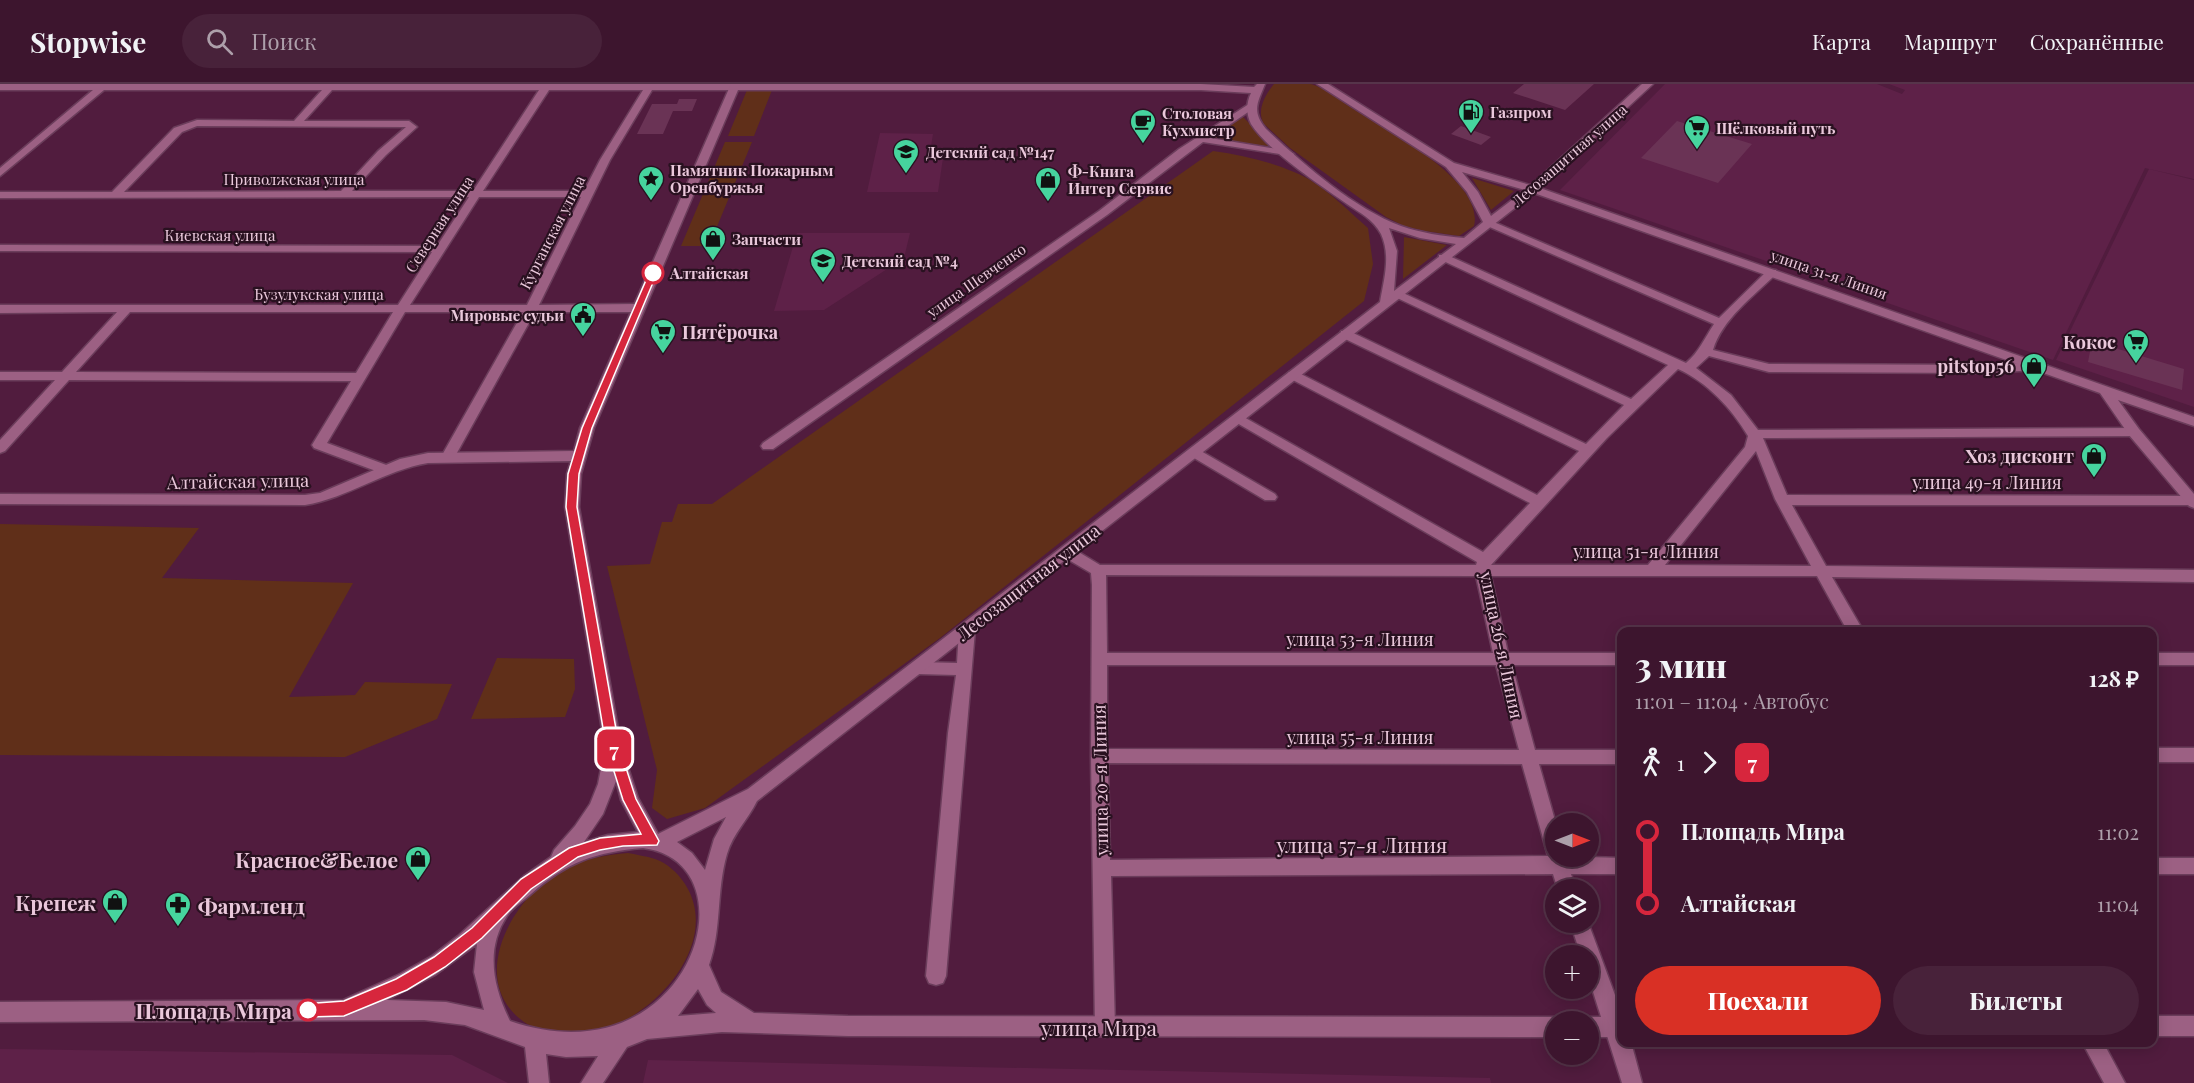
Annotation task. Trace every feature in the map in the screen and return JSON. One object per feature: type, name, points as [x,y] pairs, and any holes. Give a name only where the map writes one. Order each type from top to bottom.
[{"type":"street","points":[[1322,84],[1450,165],[1463,177],[1480,200],[1489,223],[1721,323]]},
{"type":"street","points":[[1339,84],[1341,96]]},
{"type":"street","name":"Лесозащитная улица","points":[[656,842],[754,794],[1533,189],[1648,84]]},
{"type":"street","points":[[656,842],[630,800],[613,746],[572,507],[573,474],[587,428],[735,85]]},
{"type":"street","points":[[0,87],[735,85],[1259,87],[1252,106],[1257,125],[1288,154],[1376,219],[1388,234],[1393,252],[1391,299],[1632,404]]},
{"type":"street","points":[[0,174],[103,86]]},
{"type":"street","points":[[296,124],[330,86]]},
{"type":"street","name":"Северная улица","points":[[384,469],[319,445],[401,309],[547,86]]},
{"type":"street","name":"Курганская улица","points":[[448,457],[531,308],[587,194],[650,86]]},
{"type":"street","name":"улица Шевченко","points":[[768,446],[1103,213],[1201,139],[1252,106]]},
{"type":"street","points":[[116,195],[178,130],[187,125],[197,123],[403,123],[412,127],[393,146],[382,153],[344,194]]},
{"type":"street","points":[[1201,139],[1288,154]]},
{"type":"street","name":"улица 31-я Линия","points":[[1450,165],[1533,189],[2041,366],[2194,422]]},
{"type":"street","name":"Приволжская улица","points":[[0,195],[587,194]]},
{"type":"street","points":[[1376,219],[1422,237],[1465,241]]},
{"type":"street","name":"Киевская улица","points":[[0,248],[441,249]]},
{"type":"street","points":[[1443,257],[1682,367],[1706,380],[1723,395],[1740,413],[1755,435],[1783,500],[1853,627]]},
{"type":"street","name":"улица 26-я Линия","points":[[1545,817],[1502,659],[1484,565],[1539,502],[1632,404],[1706,352],[1710,339],[1721,323],[1772,272]]},
{"type":"street","name":"Бузулукская улица","points":[[0,309],[638,308]]},
{"type":"street","points":[[0,448],[127,309]]},
{"type":"street","points":[[1346,334],[1588,450]]},
{"type":"street","points":[[1706,352],[1769,368],[1981,369],[2041,366]]},
{"type":"street","points":[[1293,375],[1539,502]]},
{"type":"street","points":[[0,376],[360,378]]},
{"type":"street","points":[[2104,389],[2133,432],[2193,501]]},
{"type":"street","points":[[1236,419],[1484,565]]},
{"type":"street","points":[[1755,435],[1764,433],[2133,432]]},
{"type":"street","points":[[1652,571],[1750,448],[1755,435]]},
{"type":"street","points":[[1194,452],[1270,497]]},
{"type":"street","name":"Алтайская улица","points":[[0,499],[305,500],[323,497],[384,469],[405,462],[448,457],[578,456]]},
{"type":"street","name":"улица 49-я Линия","points":[[1783,500],[2193,501]]},
{"type":"street","points":[[1067,552],[1098,570]]},
{"type":"street","name":"улица 51-я Линия","points":[[1098,570],[1484,565],[1652,571],[2194,576]]},
{"type":"street","name":"улица 20-я Линия","points":[[1098,570],[1099,756],[1105,1027]]},
{"type":"street","points":[[936,976],[956,733],[968,630]]},
{"type":"street","name":"улица 53-я Линия","points":[[1098,659],[1617,659]]},
{"type":"street","points":[[2157,659],[2194,659]]},
{"type":"street","points":[[918,668],[944,667],[965,670]]},
{"type":"street","points":[[548,868],[575,840],[592,818],[604,796],[613,746]]},
{"type":"street","points":[[2157,755],[2194,755]]},
{"type":"street","name":"улица 55-я Линия","points":[[1099,756],[1617,757]]},
{"type":"street","points":[[0,1012],[344,1009],[446,1012],[474,1015],[502,1026],[517,1036],[559,1048],[589,1047],[621,1039],[643,1029],[669,1012],[688,988],[699,966],[708,933],[708,903],[723,838],[754,794]]},
{"type":"street","points":[[344,1009],[401,985],[439,962],[477,933],[526,884],[574,852],[600,844],[623,840],[656,842],[676,850],[690,862],[702,880],[708,903]]},
{"type":"street","name":"улица 57-я Линия","points":[[1102,868],[1545,859]]},
{"type":"street","name":"улица 57-я Линия","points":[[1599,864],[1617,865]]},
{"type":"street","points":[[2157,866],[2194,866]]},
{"type":"street","points":[[502,1026],[489,1004],[483,982],[483,958],[490,931],[505,905]]},
{"type":"street","points":[[1583,933],[1617,1022]]},
{"type":"street","points":[[699,966],[712,998],[727,1011],[757,1022]]},
{"type":"street","name":"улица Мира","points":[[643,1029],[699,1022],[848,1026],[1545,1027]]},
{"type":"street","points":[[2157,1026],[2194,1026]]},
{"type":"street","points":[[1599,1027],[1617,1027]]},
{"type":"street","points":[[591,1083],[621,1039]]},
{"type":"street","points":[[535,1042],[539,1083]]},
{"type":"street","points":[[1624,1047],[1632,1083]]},
{"type":"street","points":[[2095,1047],[2115,1083]]},
{"type":"shaded area","points":[[1274,84],[1315,85],[1411,145],[1450,175],[1465,192],[1473,209],[1474,226],[1459,236],[1404,226],[1386,217],[1290,148],[1264,124],[1261,109]]},
{"type":"shaded area","points":[[1665,84],[1877,84],[1902,94],[1905,90],[1889,84],[2194,84],[2194,179],[2145,168],[2053,360],[1560,190]]},
{"type":"shaded area","points":[[747,90],[772,90],[754,136],[728,136]]},
{"type":"shaded area","points":[[1242,116],[1273,147],[1210,138]]},
{"type":"shaded area","name":"Детский сад №147","points":[[880,133],[933,134],[931,146],[943,158],[938,192],[867,192]]},
{"type":"shaded area","points":[[725,142],[752,142],[709,246],[681,246]]},
{"type":"shaded area","points":[[1213,151],[1265,162],[1304,177],[1333,197],[1368,228],[1373,264],[1364,301],[940,638],[705,808],[667,819],[652,808],[657,770],[607,566],[650,564],[662,522],[672,522],[678,504],[712,504]]},
{"type":"shaded area","points":[[2149,169],[2194,180],[2194,407],[2056,360]]},
{"type":"shaded area","points":[[1472,178],[1514,191],[1491,210]]},
{"type":"shaded area","name":"Детский сад №4","points":[[797,233],[910,233],[904,258],[824,310],[774,311]]},
{"type":"shaded area","points":[[1404,237],[1447,245],[1403,279]]},
{"type":"shaded area","points":[[0,524],[199,528],[162,578],[353,583],[289,697],[355,695],[365,682],[452,684],[437,719],[345,757],[0,755]]},
{"type":"shaded area","points":[[497,658],[574,659],[575,689],[565,717],[471,719]]},
{"type":"shaded area","points":[[628,853],[664,863],[676,872],[685,884],[695,912],[693,942],[680,970],[659,995],[632,1016],[603,1030],[573,1036],[545,1031],[529,1025],[506,1004],[498,983],[497,961],[503,938],[514,916],[529,896],[547,880],[566,868],[597,858]]},
{"type":"shaded area","points":[[0,1049],[452,1055],[508,1083],[0,1083]]},
{"type":"shaded area","points":[[648,1060],[1490,1078],[1491,1083],[643,1083]]},
{"type":"building","points":[[1524,84],[1594,84],[1565,110],[1513,93]]},
{"type":"building","points":[[679,99],[697,99],[692,111],[673,111],[663,134],[637,134],[652,104],[677,104]]},
{"type":"building","name":"Шёлковый путь","points":[[1677,121],[1752,144],[1718,183],[1641,158]]},
{"type":"building","points":[[1173,126],[1191,130],[1182,138],[1173,138]]},
{"type":"building","name":"Газпром","points":[[1461,126],[1491,137],[1481,145],[1451,134]]},
{"type":"building","name":"Кокос","points":[[2092,341],[2184,369],[2182,390],[2088,362]]},
{"type":"bus line","name":"7","points":[[308,1010],[344,1009],[401,985],[439,962],[477,933],[526,884],[574,852],[623,840],[652,841],[630,800],[613,746],[572,507],[573,474],[587,428],[653,273]]},
{"type":"place","name":"Газпром","points":[[1471,135]]},
{"type":"place","name":"Столовая Кухмистр","points":[[1143,145]]},
{"type":"place","name":"Шёлковый путь","points":[[1697,151]]},
{"type":"place","name":"Детский сад №147","points":[[906,175]]},
{"type":"place","name":"Памятник Пожарным Оренбуржья","points":[[651,202]]},
{"type":"place","name":"Ф-Книга Интер Сервис","points":[[1048,203]]},
{"type":"place","name":"Запчасти","points":[[713,262]]},
{"type":"place","name":"Алтайская","points":[[653,273]]},
{"type":"place","name":"Детский сад №4","points":[[823,284]]},
{"type":"place","name":"Мировые судьи","points":[[583,338]]},
{"type":"place","name":"Пятёрочка","points":[[663,355]]},
{"type":"place","name":"Кокос","points":[[2136,365]]},
{"type":"place","name":"pitstop56","points":[[2034,389]]},
{"type":"place","name":"Хоз дисконт","points":[[2094,479]]},
{"type":"place","name":"Красное&Белое","points":[[418,882]]},
{"type":"place","name":"Крепеж","points":[[115,925]]},
{"type":"place","name":"Фармленд","points":[[178,928]]},
{"type":"place","name":"Площадь Мира","points":[[308,1010]]}]
